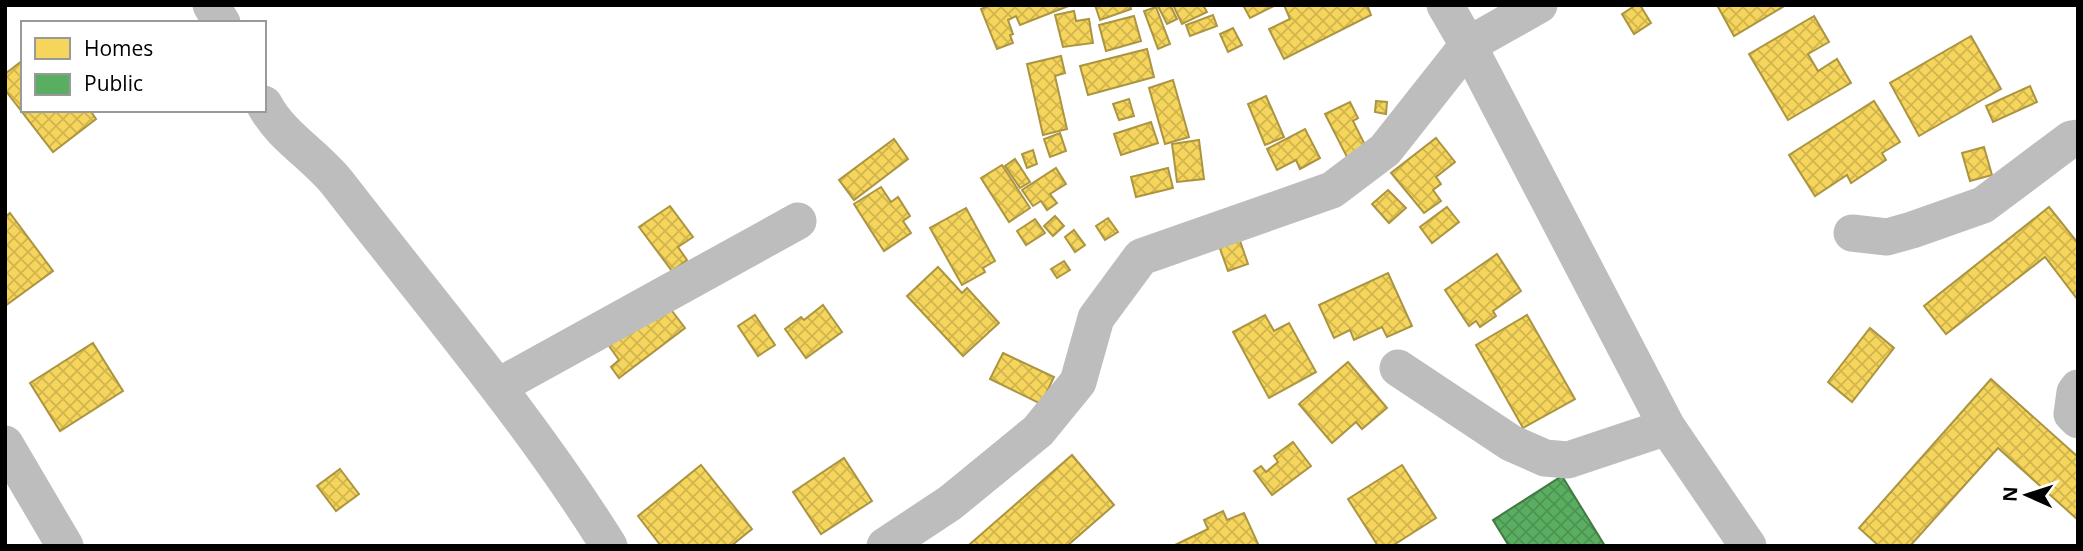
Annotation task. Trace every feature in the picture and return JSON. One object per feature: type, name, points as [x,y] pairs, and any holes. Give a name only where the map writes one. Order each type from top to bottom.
[{"type":"street","points":[[211,5],[221,21]]},
{"type":"street","points":[[1445,5],[1667,427],[1748,546]]},
{"type":"street","points":[[885,546],[950,503],[1038,431],[1078,382],[1096,318],[1141,257],[1332,190],[1385,150],[1468,45],[1539,5]]},
{"type":"street","points":[[266,108],[272,120],[327,168],[499,386],[610,546]]},
{"type":"street","points":[[1852,233],[1887,237],[1951,218],[1983,205],[2071,139],[2078,138]]},
{"type":"street","points":[[499,386],[798,221]]},
{"type":"street","points":[[1398,368],[1511,443],[1545,458],[1568,460],[1667,427]]},
{"type":"street","points":[[2078,388],[2074,392],[2072,414],[2078,420]]},
{"type":"street","points":[[5,444],[65,546]]},
{"type":"building: Homes","points":[[990,5],[1071,5],[1020,25],[1016,16],[1008,20],[1013,43],[997,49],[981,9]]},
{"type":"building: Homes","points":[[1095,5],[1130,5],[1131,9],[1100,20]]},
{"type":"building: Homes","points":[[1170,5],[1177,19],[1167,24],[1158,6]]},
{"type":"building: Homes","points":[[1173,5],[1203,5],[1207,12],[1182,24]]},
{"type":"building: Homes","points":[[1243,5],[1276,5],[1250,18]]},
{"type":"building: Homes","points":[[1284,5],[1367,5],[1371,15],[1284,59],[1269,29],[1290,19]]},
{"type":"building: Homes","points":[[1640,5],[1651,23],[1634,34],[1622,14]]},
{"type":"building: Homes","points":[[1717,5],[1786,5],[1734,36]]},
{"type":"building: Homes","points":[[1156,7],[1170,44],[1158,49],[1144,11]]},
{"type":"building: Homes","points":[[1074,11],[1076,21],[1089,19],[1093,43],[1063,47],[1055,15]]},
{"type":"building: Homes","points":[[1213,15],[1217,26],[1190,36],[1186,25]]},
{"type":"building: Homes","points":[[1134,16],[1141,41],[1106,51],[1099,25]]},
{"type":"building: Homes","points":[[1814,16],[1829,42],[1808,54],[1818,71],[1837,59],[1851,83],[1788,120],[1749,54]]},
{"type":"building: Homes","points":[[1233,28],[1242,45],[1228,52],[1220,34]]},
{"type":"building: Homes","points":[[1971,36],[2001,89],[1919,136],[1890,83]]},
{"type":"building: Homes","points":[[1147,49],[1154,77],[1088,95],[1080,66]]},
{"type":"building: Homes","points":[[1061,56],[1065,73],[1055,76],[1067,129],[1043,135],[1027,64]]},
{"type":"building: Homes","points":[[21,62],[21,111],[5,90],[5,74]]},
{"type":"building: Homes","points":[[1173,80],[1189,137],[1165,144],[1149,88]]},
{"type":"building: Homes","points":[[2030,86],[2037,102],[1993,122],[1986,106]]},
{"type":"building: Homes","points":[[1266,96],[1284,137],[1265,145],[1248,104]]},
{"type":"building: Homes","points":[[1129,99],[1134,116],[1119,120],[1113,104]]},
{"type":"building: Homes","points":[[1376,101],[1387,102],[1386,114],[1375,112]]},
{"type":"building: Homes","points":[[1874,101],[1900,142],[1882,153],[1886,160],[1851,183],[1847,175],[1815,196],[1789,155]]},
{"type":"building: Homes","points":[[1350,102],[1358,118],[1353,121],[1367,149],[1348,159],[1325,114]]},
{"type":"building: Homes","points":[[22,112],[91,112],[96,119],[53,152]]},
{"type":"building: Homes","points":[[1151,122],[1158,143],[1121,155],[1114,134]]},
{"type":"building: Homes","points":[[1305,129],[1320,158],[1300,169],[1296,160],[1277,170],[1267,149]]},
{"type":"building: Homes","points":[[1060,133],[1066,151],[1050,157],[1044,139]]},
{"type":"building: Homes","points":[[1436,138],[1455,162],[1436,177],[1441,184],[1433,190],[1441,201],[1424,213],[1391,173]]},
{"type":"building: Homes","points":[[894,139],[908,159],[854,200],[839,180]]},
{"type":"building: Homes","points":[[1199,140],[1204,179],[1177,182],[1172,144]]},
{"type":"building: Homes","points":[[1984,147],[1992,175],[1970,181],[1962,153]]},
{"type":"building: Homes","points":[[1033,150],[1037,164],[1027,168],[1022,154]]},
{"type":"building: Homes","points":[[1015,159],[1030,182],[1020,188],[1005,166]]},
{"type":"building: Homes","points":[[1002,165],[1030,208],[1009,222],[981,178]]},
{"type":"building: Homes","points":[[1056,168],[1066,184],[1050,194],[1057,203],[1047,210],[1041,201],[1033,206],[1022,190]]},
{"type":"building: Homes","points":[[1168,168],[1173,188],[1136,197],[1131,177]]},
{"type":"building: Homes","points":[[881,187],[891,202],[898,197],[910,216],[903,221],[911,233],[884,251],[854,204]]},
{"type":"building: Homes","points":[[1388,190],[1406,208],[1389,223],[1372,204]]},
{"type":"building: Homes","points":[[670,206],[693,237],[678,247],[687,260],[672,271],[639,227]]},
{"type":"building: Homes","points":[[1447,207],[1459,222],[1432,243],[1420,227]]},
{"type":"building: Homes","points":[[2049,207],[2078,243],[2078,300],[2045,257],[1946,334],[1924,306]]},
{"type":"building: Homes","points":[[966,208],[995,261],[983,268],[985,272],[962,285],[930,228]]},
{"type":"building: Homes","points":[[10,213],[53,271],[5,306],[5,217]]},
{"type":"building: Homes","points":[[1055,216],[1064,226],[1053,236],[1044,226]]},
{"type":"building: Homes","points":[[1108,218],[1118,232],[1105,240],[1096,226]]},
{"type":"building: Homes","points":[[1035,219],[1045,233],[1026,245],[1017,231]]},
{"type":"building: Homes","points":[[1074,230],[1085,245],[1075,252],[1065,237]]},
{"type":"building: Homes","points":[[1238,235],[1248,264],[1228,271],[1218,243]]},
{"type":"building: Homes","points":[[1497,254],[1521,291],[1493,311],[1496,316],[1480,327],[1476,321],[1469,326],[1445,290]]},
{"type":"building: Homes","points":[[1064,261],[1070,270],[1057,278],[1051,269]]},
{"type":"building: Homes","points":[[938,267],[962,293],[967,288],[999,323],[963,356],[907,296]]},
{"type":"building: Homes","points":[[1388,273],[1412,326],[1387,337],[1382,327],[1354,340],[1350,330],[1334,338],[1319,305]]},
{"type":"building: Homes","points":[[666,303],[685,328],[619,378],[611,367],[619,360],[609,346]]},
{"type":"building: Homes","points":[[823,305],[842,332],[806,358],[785,329],[801,317],[804,320]]},
{"type":"building: Homes","points":[[755,315],[775,345],[758,356],[738,326]]},
{"type":"building: Homes","points":[[1265,315],[1274,331],[1289,323],[1316,372],[1269,398],[1233,332]]},
{"type":"building: Homes","points":[[1527,315],[1575,399],[1523,428],[1476,345]]},
{"type":"building: Homes","points":[[1870,328],[1894,348],[1852,402],[1828,382]]},
{"type":"building: Homes","points":[[93,343],[123,391],[60,431],[30,383]]},
{"type":"building: Homes","points":[[1003,353],[1054,377],[1041,404],[990,379]]},
{"type":"building: Homes","points":[[1348,362],[1387,408],[1362,429],[1356,422],[1332,443],[1299,404]]},
{"type":"building: Homes","points":[[1991,379],[2078,457],[2078,520],[1998,448],[1910,546],[1879,546],[1859,528]]},
{"type":"building: Homes","points":[[1293,442],[1311,466],[1272,495],[1254,471],[1261,466],[1266,472],[1278,462],[1274,456]]},
{"type":"building: Homes","points":[[1072,455],[1114,505],[1067,546],[970,544]]},
{"type":"building: Homes","points":[[844,458],[872,501],[821,534],[793,492]]},
{"type":"building: Homes","points":[[701,465],[752,529],[731,546],[661,546],[638,516]]},
{"type":"building: Homes","points":[[1402,465],[1436,518],[1392,546],[1378,546],[1348,499]]},
{"type":"building: Homes","points":[[340,469],[359,494],[336,511],[317,486]]},
{"type":"building: Homes","points":[[1223,511],[1227,520],[1244,513],[1259,546],[1173,546],[1208,529],[1204,520]]},
{"type":"building: Public","points":[[1562,476],[1605,546],[1509,546],[1493,520]]}]
